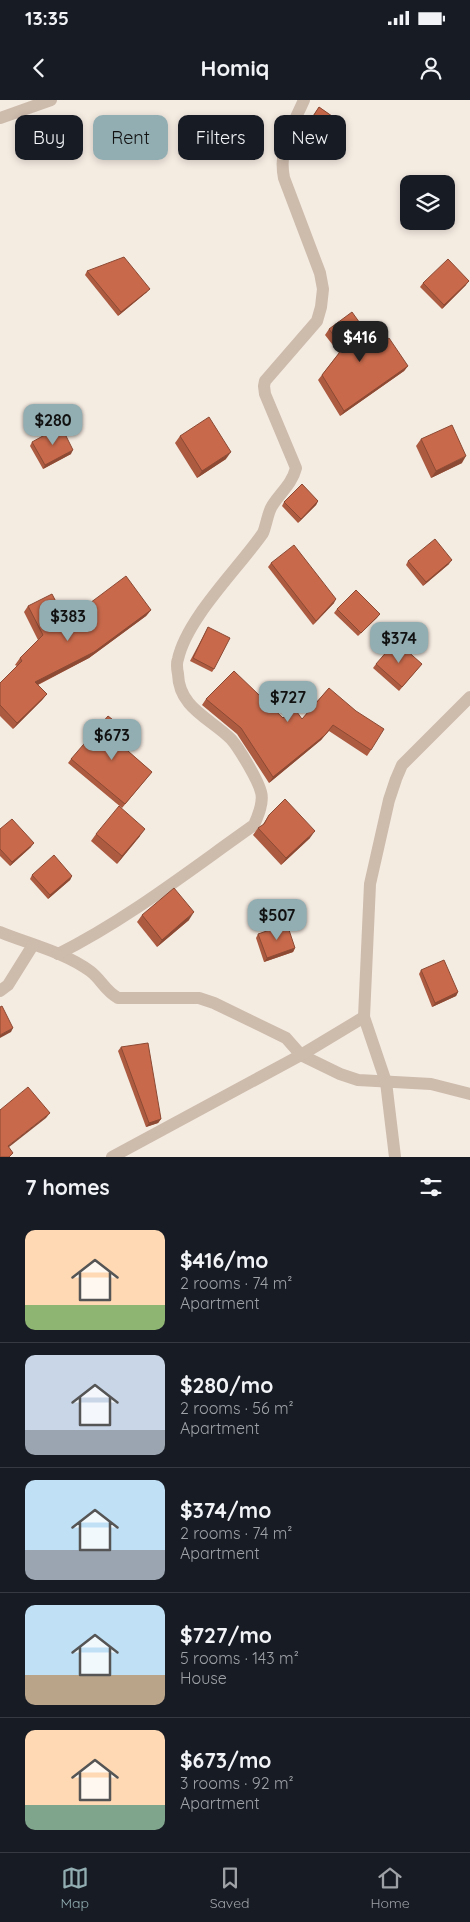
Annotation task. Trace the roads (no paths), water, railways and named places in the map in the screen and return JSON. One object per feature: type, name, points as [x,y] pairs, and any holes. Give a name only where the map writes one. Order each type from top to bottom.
[{"type":"street","points":[[0,118],[51,100]]},
{"type":"street","points":[[58,954],[86,941],[130,913],[254,825],[260,809],[262,793],[232,740],[192,707],[178,686],[177,661],[183,644],[195,621],[262,534],[268,520],[270,508],[294,478],[296,468],[265,394],[264,386],[265,381],[316,321],[321,307],[322,290],[320,274],[284,178],[281,164],[282,151],[304,100]]},
{"type":"street","points":[[395,1157],[386,1082],[364,1018],[370,884],[396,779],[402,765],[470,697]]},
{"type":"street","points":[[0,932],[58,954],[90,971],[99,979],[108,993],[118,998],[199,998],[214,1003],[286,1038],[301,1055],[340,1074],[358,1080],[431,1084],[470,1094]]},
{"type":"street","points":[[0,991],[8,985],[32,945]]},
{"type":"street","points":[[112,1157],[301,1055],[364,1018]]}]
